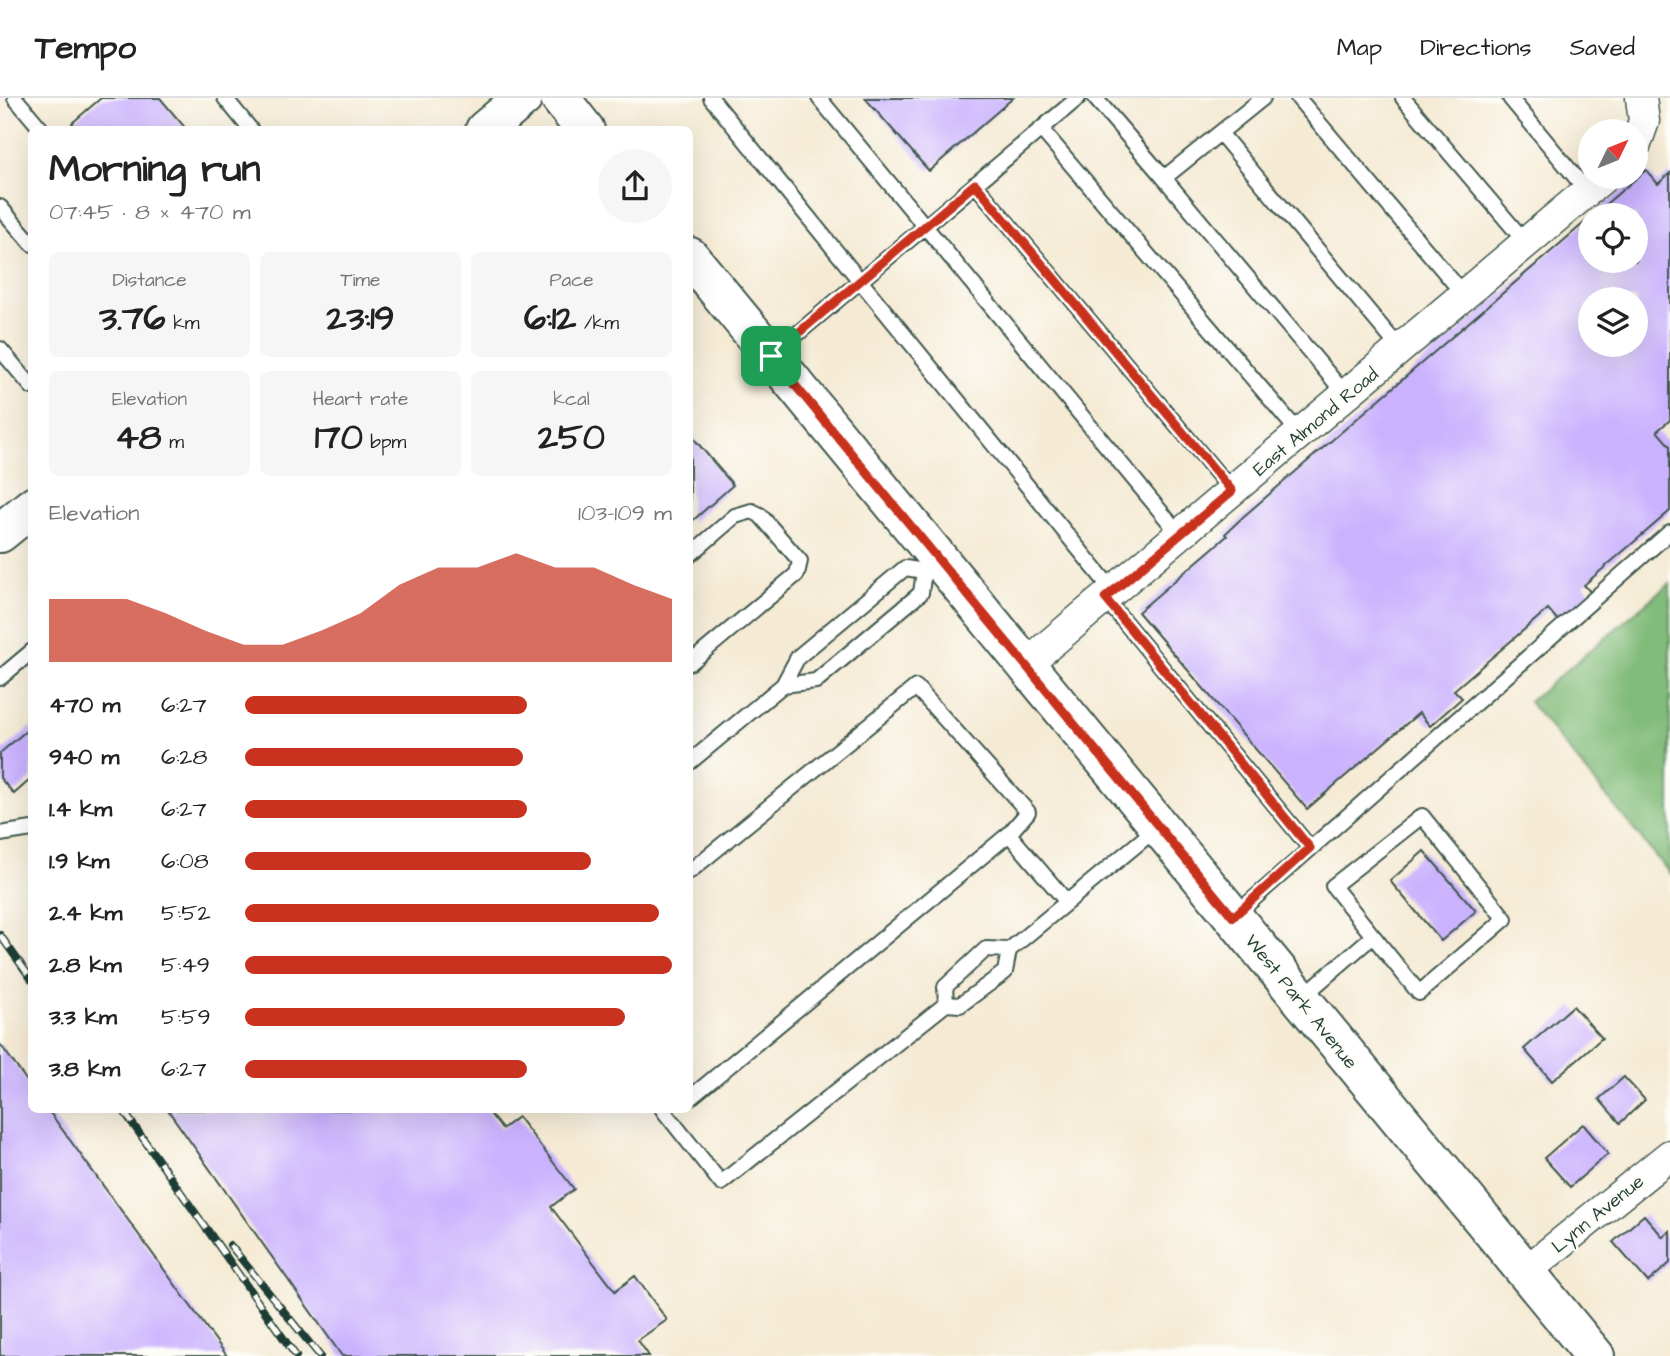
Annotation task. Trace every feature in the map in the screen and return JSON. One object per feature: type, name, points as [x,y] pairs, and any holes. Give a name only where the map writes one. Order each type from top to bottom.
[{"type":"main road","points":[[490,126],[523,98]]},
{"type":"main road","points":[[560,98],[582,126]]},
{"type":"main road","name":"West Park Avenue","points":[[693,261],[771,356],[932,565],[1025,665],[1595,1356]]},
{"type":"main road","points":[[0,533],[28,510]]},
{"type":"street","points":[[1643,99],[1644,119]]},
{"type":"street","name":"East Almond Road","points":[[1025,665],[1590,189]]},
{"type":"street","name":"Lynn Avenue","points":[[1525,1272],[1670,1155]]},
{"type":"lane","points":[[15,98],[38,126]]},
{"type":"lane","points":[[225,98],[248,126]]},
{"type":"lane","points":[[710,98],[861,280],[1310,848]]},
{"type":"lane","points":[[819,98],[1180,535]]},
{"type":"lane","points":[[771,356],[1078,98]]},
{"type":"lane","points":[[1095,98],[1346,395]]},
{"type":"lane","points":[[1164,178],[1263,98]]},
{"type":"lane","points":[[1298,98],[1464,295]]},
{"type":"lane","points":[[1403,98],[1526,243]]},
{"type":"lane","points":[[1510,98],[1578,166]]},
{"type":"lane","points":[[1041,129],[1300,434]]},
{"type":"lane","points":[[1220,133],[1400,349]]},
{"type":"lane","points":[[975,184],[1232,491]]},
{"type":"lane","points":[[0,207],[28,239]]},
{"type":"lane","points":[[0,349],[28,382]]},
{"type":"lane","points":[[693,552],[736,516],[752,511],[760,515],[800,561],[801,568],[693,661]]},
{"type":"lane","points":[[1233,917],[1670,532]]},
{"type":"lane","points":[[693,756],[783,685],[798,657],[905,568],[932,565],[921,593],[816,681],[783,685]]},
{"type":"lane","points":[[0,678],[28,655]]},
{"type":"lane","points":[[693,869],[916,687],[1028,811],[1010,834],[693,1096]]},
{"type":"lane","points":[[1422,816],[1505,919],[1419,993],[1373,936],[1333,886],[1422,816]]},
{"type":"lane","points":[[670,1113],[721,1183],[946,1004],[960,1005],[1005,972],[1009,950],[1158,827]]},
{"type":"lane","points":[[0,834],[28,832]]},
{"type":"lane","points":[[1010,834],[1067,902]]},
{"type":"lane","points":[[1300,999],[1373,936]]},
{"type":"lane","points":[[946,1004],[945,987],[986,949],[1009,950]]},
{"type":"green space","points":[[1670,583],[1670,874],[1529,702]]},
{"type":"building","points":[[101,98],[160,98],[184,126],[75,126],[72,123]]},
{"type":"building","points":[[865,98],[1013,98],[929,171]]},
{"type":"building","points":[[1648,172],[1658,184],[1670,173],[1670,420],[1657,431],[1670,446],[1670,511],[1584,585],[1593,595],[1561,624],[1548,609],[1454,690],[1462,698],[1430,726],[1419,713],[1307,809],[1138,612],[1227,536],[1225,534],[1578,228],[1578,273],[1648,273],[1648,203],[1607,203],[1624,189],[1648,189]]},
{"type":"building","points":[[693,438],[733,485],[693,520]]},
{"type":"building","points":[[28,729],[28,782],[14,794],[0,778],[0,753]]},
{"type":"building","points":[[1424,851],[1476,911],[1441,941],[1390,881]]},
{"type":"building","points":[[1573,1006],[1602,1038],[1552,1081],[1524,1049]]},
{"type":"building","points":[[0,1044],[28,1082],[28,1113],[50,1113],[227,1356],[0,1356]]},
{"type":"building","points":[[1624,1077],[1645,1100],[1620,1123],[1599,1099]]},
{"type":"building","points":[[170,1113],[489,1113],[502,1129],[518,1117],[574,1189],[551,1207],[615,1291],[635,1276],[667,1320],[638,1340],[649,1356],[342,1356]]},
{"type":"building","points":[[1583,1124],[1608,1154],[1570,1187],[1544,1158]]},
{"type":"building","points":[[1644,1215],[1663,1237],[1670,1231],[1670,1263],[1648,1282],[1613,1242]]},
{"type":"railway","points":[[0,935],[28,974]]},
{"type":"railway","points":[[125,1113],[296,1356]]},
{"type":"railway","points":[[230,1245],[320,1356]]},
{"type":"route","points":[[975,184],[1232,491],[1105,598],[1310,848],[1233,917],[771,356],[975,184]]}]
